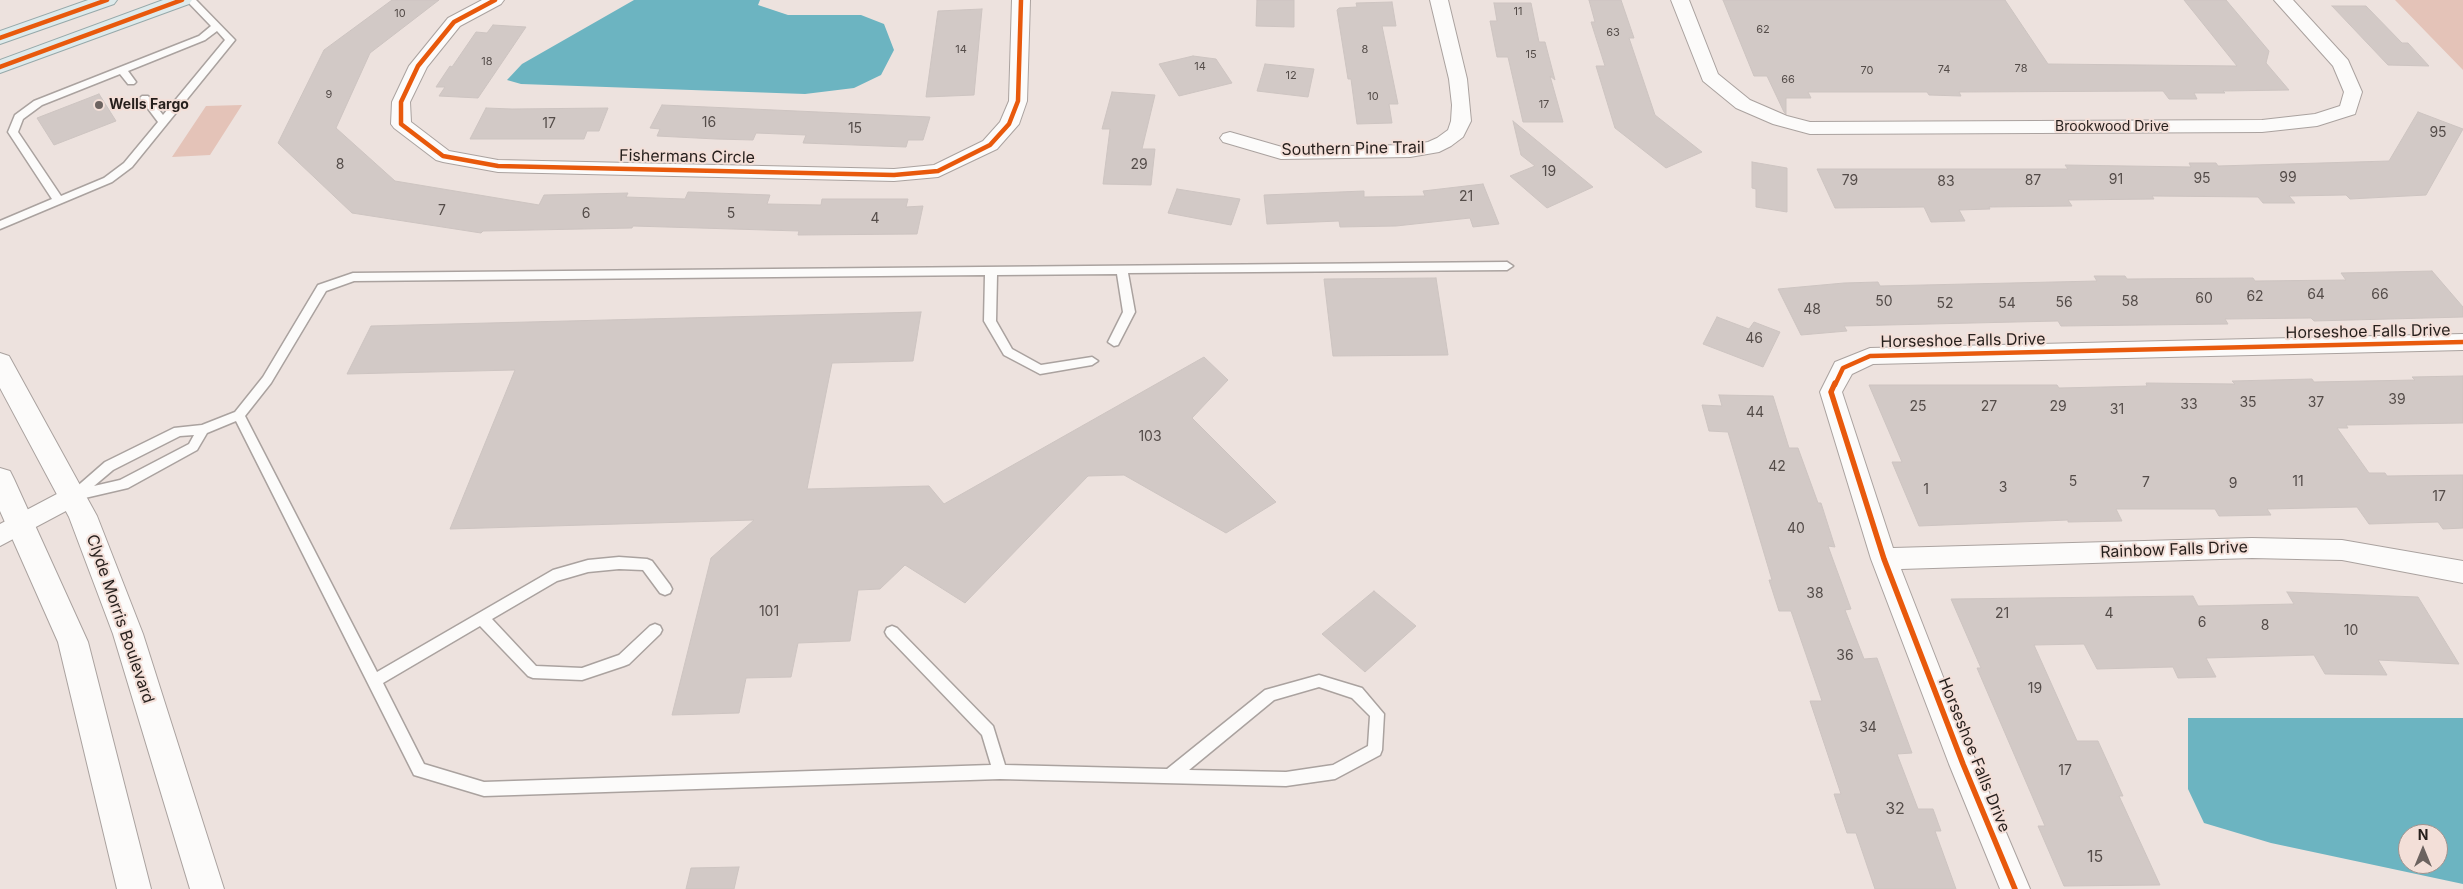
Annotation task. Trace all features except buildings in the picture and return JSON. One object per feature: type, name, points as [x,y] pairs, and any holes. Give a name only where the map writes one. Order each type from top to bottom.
[{"type":"main road","points":[[0,38],[107,0]]},
{"type":"main road","points":[[0,67],[182,0]]},
{"type":"street","name":"Fishermans Circle","points":[[495,0],[454,22],[418,66],[401,102],[401,124],[443,156],[498,166],[894,175],[938,171],[990,146],[1009,124],[1018,101],[1021,0]]},
{"type":"street","name":"Southern Pine Trail","points":[[1230,138],[1281,153],[1410,151],[1432,148],[1444,142],[1456,133],[1462,121],[1458,79],[1438,0]]},
{"type":"street","name":"Brookwood Drive","points":[[1680,0],[1710,77],[1743,104],[1780,120],[1810,128],[2262,126],[2317,120],[2348,110],[2353,92],[2342,64],[2283,0]]},
{"type":"street","name":"Horseshoe Falls Drive","points":[[2015,889],[1963,764],[1884,559],[1831,392],[1843,368],[1870,356],[2463,342]]},
{"type":"street","name":"Clyde Morris Boulevard","points":[[0,363],[83,516],[128,634],[207,889]]},
{"type":"street","points":[[0,479],[11,530],[73,642],[134,889]]},
{"type":"street","points":[[11,530],[72,496]]},
{"type":"street","name":"Rainbow Falls Drive","points":[[1884,559],[2252,548],[2342,550],[2463,572]]},
{"type":"lane","points":[[0,225],[108,180],[128,165],[230,40],[191,0]]},
{"type":"lane","points":[[58,200],[13,132],[18,117],[38,103],[202,38],[217,26]]},
{"type":"lane","points":[[122,70],[131,82]]},
{"type":"lane","points":[[145,98],[162,121]]},
{"type":"lane","points":[[72,496],[109,466],[178,431],[203,430],[239,415],[267,380],[322,288],[353,277],[1506,266]]},
{"type":"lane","points":[[1114,342],[1129,312],[1122,270]]},
{"type":"lane","points":[[991,271],[990,320],[1008,352],[1040,370],[1092,361]]},
{"type":"lane","points":[[239,415],[419,770],[484,789],[1000,772],[1286,779],[1335,772],[1376,750],[1377,714],[1357,692],[1319,681],[1270,695],[1171,775]]},
{"type":"lane","points":[[72,496],[123,484],[193,447],[203,430]]},
{"type":"lane","points":[[374,681],[553,576],[588,566],[618,563],[647,565],[665,589]]},
{"type":"lane","points":[[482,618],[533,672],[582,674],[624,660],[655,630]]},
{"type":"lane","points":[[892,632],[988,731],[1000,772]]},
{"type":"shaded area","points":[[2395,0],[2463,0],[2463,70]]},
{"type":"shaded area","points":[[242,105],[210,155],[172,157],[206,106]]},
{"type":"water","points":[[634,0],[760,0],[758,5],[788,15],[861,15],[884,24],[894,50],[881,75],[854,88],[805,94],[521,84],[507,80],[522,64]]},
{"type":"water","points":[[2188,718],[2463,718],[2463,884],[2416,874],[2448,874],[2448,824],[2398,824],[2398,870],[2271,843],[2204,823],[2188,789]]},
{"type":"cycle path","points":[[0,38],[107,0]]},
{"type":"cycle path","points":[[0,67],[182,0]]},
{"type":"cycle path","points":[[495,0],[454,22],[418,66],[401,102],[401,124],[443,156],[498,166],[894,175],[938,171],[990,145],[1009,124],[1018,101],[1021,0]]},
{"type":"cycle path","points":[[2015,889],[1963,764],[1884,559],[1831,392],[1843,368],[1870,356],[2463,342]]},
{"type":"place","name":"Wells Fargo","points":[[99,105]]}]
